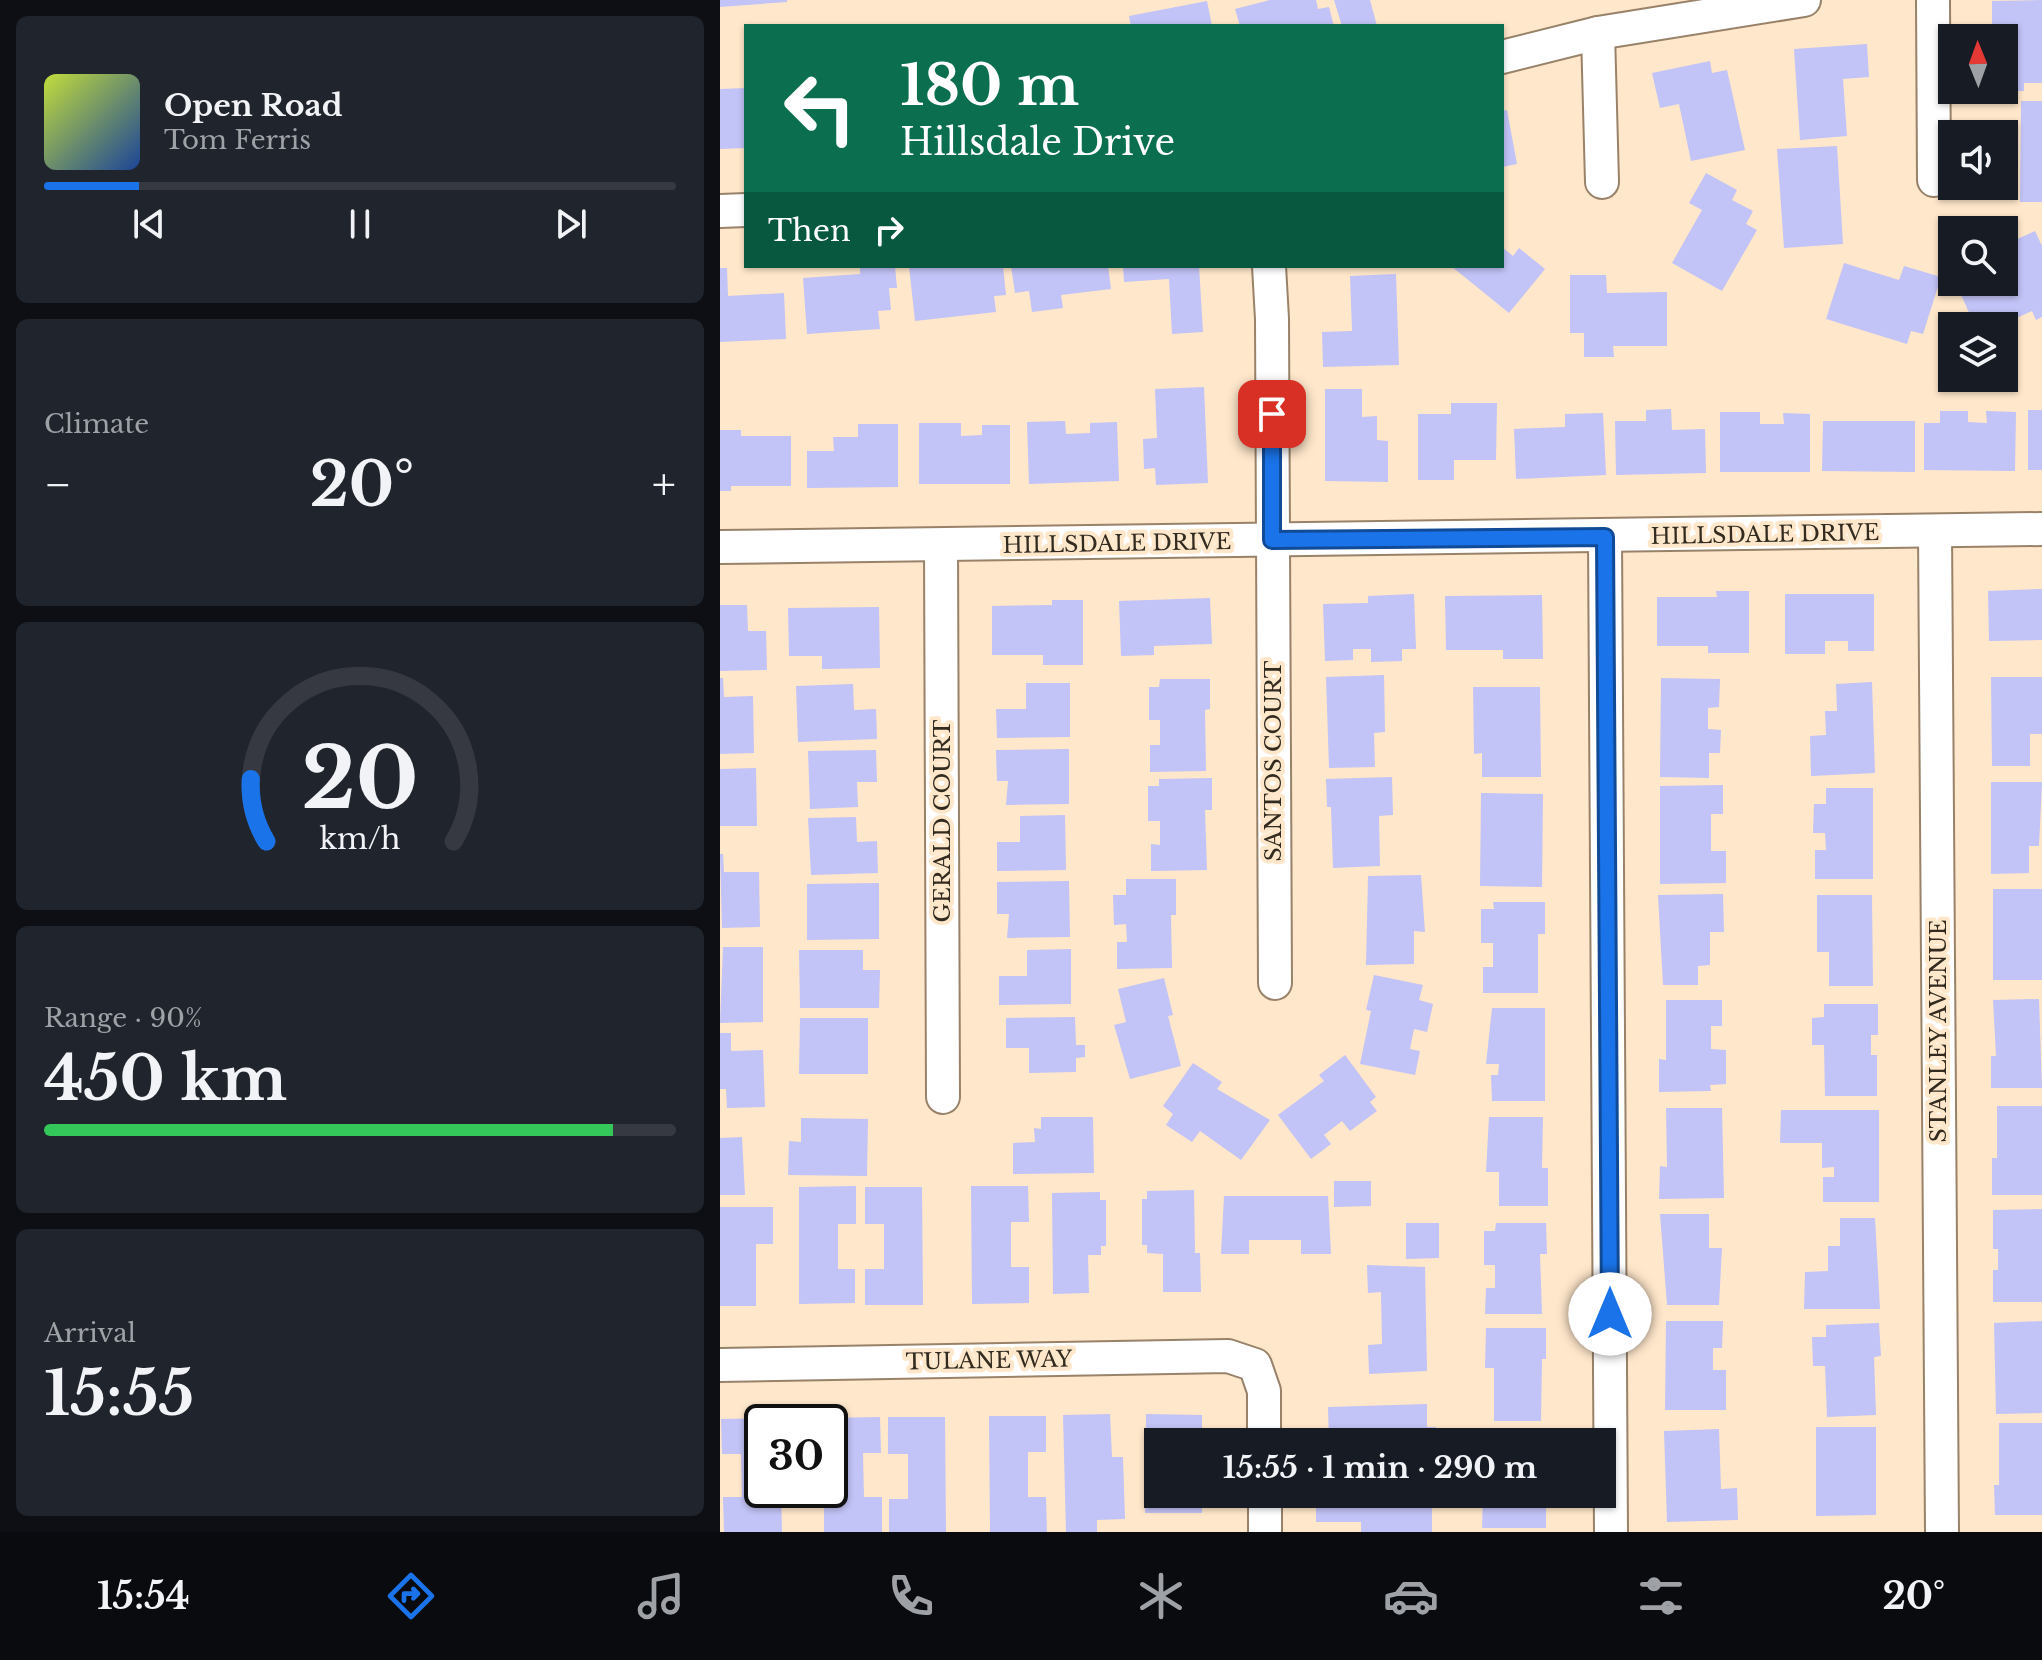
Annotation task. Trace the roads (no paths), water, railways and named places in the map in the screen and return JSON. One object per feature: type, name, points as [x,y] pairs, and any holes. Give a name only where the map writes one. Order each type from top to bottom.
[{"type":"street","points":[[1504,56],[1598,33],[1804,0]]},
{"type":"street","points":[[1933,0],[1934,180]]},
{"type":"street","points":[[1598,33],[1602,182]]},
{"type":"street","points":[[720,211],[744,210]]},
{"type":"street","name":"SANTOS COURT","points":[[1269,268],[1275,983]]},
{"type":"street","name":"HILLSDALE DRIVE","points":[[720,547],[2042,529]]},
{"type":"street","name":"STANLEY AVENUE","points":[[1935,531],[1942,1532]]},
{"type":"street","points":[[1605,537],[1611,1532]]},
{"type":"street","name":"GERALD COURT","points":[[941,546],[943,1097]]},
{"type":"street","name":"TULANE WAY","points":[[720,1365],[1228,1356],[1255,1365],[1264,1391],[1264,1428]]},
{"type":"street","points":[[1265,1508],[1265,1532]]}]
